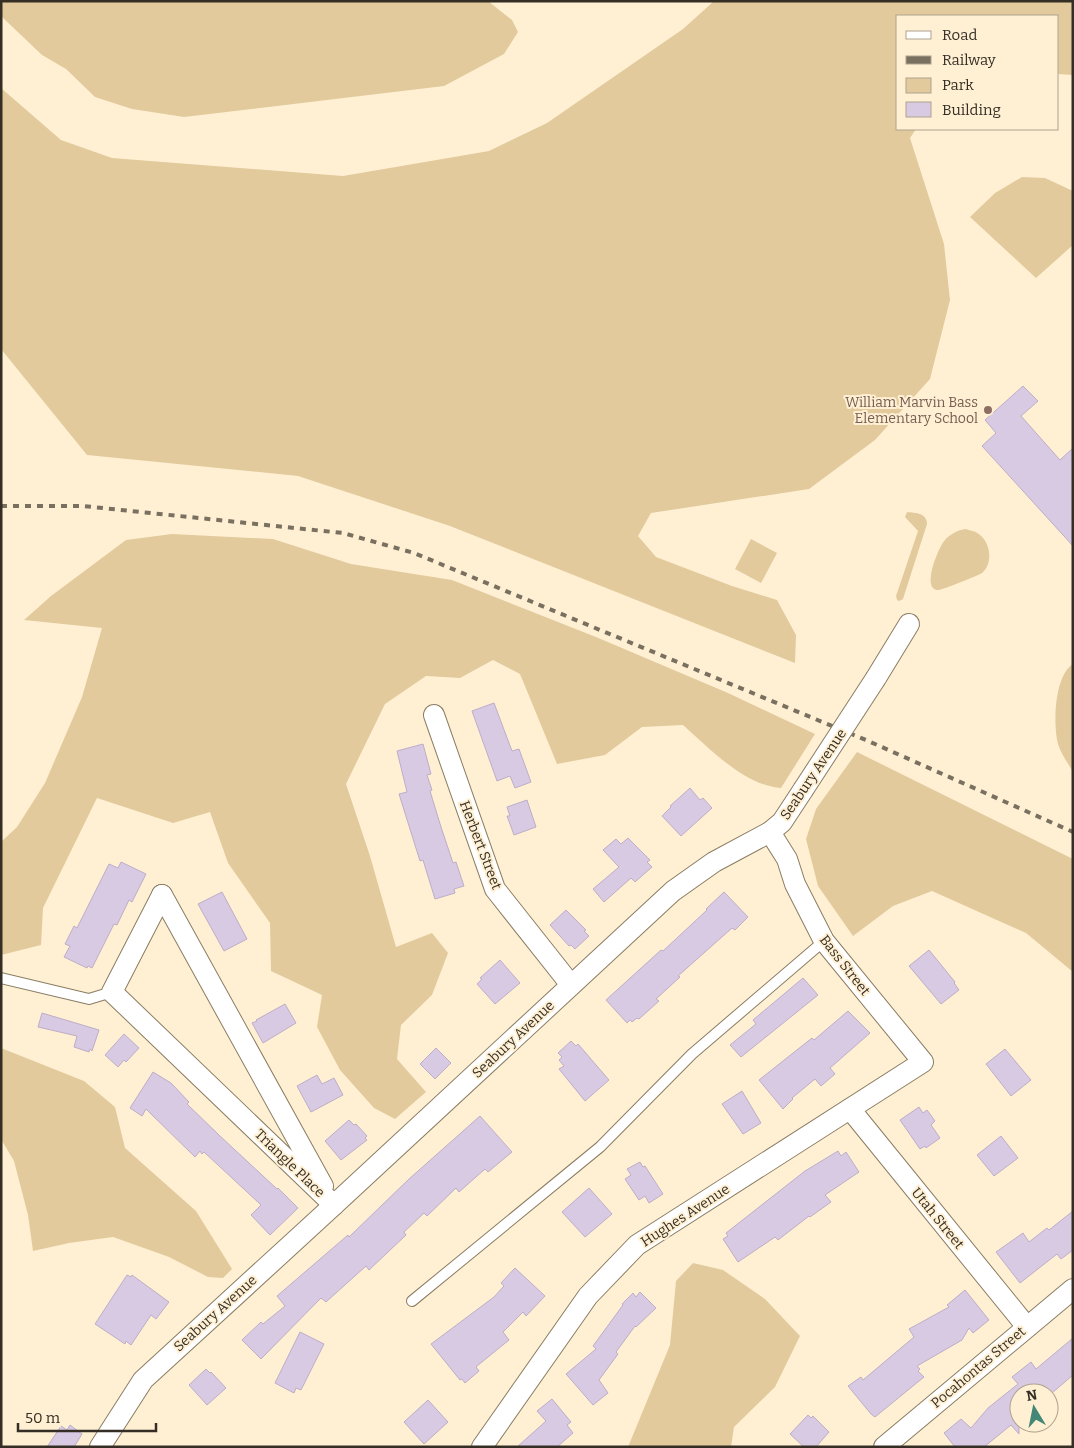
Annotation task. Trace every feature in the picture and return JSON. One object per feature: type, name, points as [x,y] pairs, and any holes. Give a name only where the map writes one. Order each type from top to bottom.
[{"type":"street","name":"Seabury Avenue","points":[[100,1447],[142,1380],[673,891],[714,862],[770,832],[782,822],[910,624]]},
{"type":"street","name":"Herbert Street","points":[[434,715],[495,889],[571,985]]},
{"type":"street","name":"Bass Street","points":[[770,832],[788,858],[795,884],[824,941],[923,1062]]},
{"type":"street","name":"Triangle Place","points":[[162,895],[334,1205],[112,992],[162,895]]},
{"type":"street","name":"Hughes Avenue","points":[[482,1447],[588,1296],[637,1245],[923,1062]]},
{"type":"street","name":"Utah Street","points":[[850,1109],[1027,1327]]},
{"type":"street","name":"Pocahontas Street","points":[[884,1447],[1073,1289]]},
{"type":"lane","points":[[412,1301],[600,1147],[692,1054],[824,941]]},
{"type":"lane","points":[[1,978],[88,999],[112,992]]},
{"type":"green space","points":[[1,1],[488,1],[512,20],[518,32],[504,54],[444,86],[184,117],[132,109],[95,97],[66,69],[42,55],[1,16]]},
{"type":"green space","points":[[714,1],[1073,1],[1073,75],[1059,74],[1059,15],[896,15],[896,130],[915,130],[910,138],[944,244],[950,300],[930,379],[875,440],[809,489],[651,513],[638,536],[656,557],[732,586],[777,600],[796,635],[795,663],[450,526],[298,476],[87,455],[1,349],[1,88],[61,140],[112,158],[343,176],[489,151],[547,123],[683,29]]},
{"type":"green space","points":[[1022,177],[1045,178],[1073,191],[1073,245],[1036,278],[970,217],[995,193]]},
{"type":"green space","points":[[907,512],[923,516],[927,520],[927,524],[903,599],[899,601],[896,596],[918,531],[905,517]]},
{"type":"green space","points":[[966,529],[978,534],[986,543],[989,559],[986,569],[980,574],[946,588],[939,590],[934,588],[931,583],[931,576],[935,559],[942,544],[952,534]]},
{"type":"green space","points":[[172,534],[273,539],[351,564],[452,580],[596,637],[728,693],[815,734],[781,788],[754,781],[741,773],[716,755],[683,725],[642,727],[605,755],[557,764],[520,674],[493,660],[460,678],[426,676],[385,704],[346,784],[370,856],[396,947],[432,933],[448,953],[432,995],[401,1025],[397,1059],[426,1092],[395,1119],[374,1108],[340,1070],[317,1027],[322,995],[271,971],[270,923],[228,863],[210,812],[173,823],[97,798],[43,908],[41,945],[1,955],[1,842],[17,827],[45,783],[82,697],[102,628],[24,620],[51,596],[126,540]]},
{"type":"green space","points":[[751,539],[777,553],[761,583],[735,569]]},
{"type":"green space","points":[[1073,664],[1073,772],[1063,755],[1056,736],[1056,701],[1062,679]]},
{"type":"green space","points":[[857,752],[1073,859],[1073,972],[1026,933],[932,891],[893,906],[853,936],[818,886],[806,839],[816,809]]},
{"type":"green space","points":[[1,1048],[84,1081],[115,1107],[125,1148],[196,1211],[232,1269],[223,1278],[208,1277],[169,1257],[113,1237],[69,1243],[33,1251],[28,1215],[14,1161],[1,1139]]},
{"type":"green space","points":[[693,1263],[723,1270],[765,1299],[800,1336],[775,1387],[734,1427],[731,1447],[628,1447],[670,1345],[676,1281]]},
{"type":"building","points":[[1023,386],[1038,401],[1021,416],[1060,460],[1073,448],[1073,546],[982,446],[996,433],[985,420]]},
{"type":"building","points":[[494,703],[512,751],[519,749],[531,782],[515,788],[510,776],[497,781],[472,711]]},
{"type":"building","points":[[423,744],[431,774],[427,775],[432,790],[430,791],[453,863],[456,862],[464,886],[454,889],[455,893],[435,899],[423,860],[420,861],[399,794],[407,792],[397,751]]},
{"type":"building","points":[[690,788],[700,800],[703,798],[712,808],[681,836],[662,816]]},
{"type":"building","points":[[527,800],[536,827],[514,835],[507,816],[510,816],[507,807]]},
{"type":"building","points":[[628,838],[650,860],[647,862],[652,867],[635,882],[631,878],[604,902],[593,889],[619,867],[603,850],[616,839],[621,844]]},
{"type":"building","points":[[121,862],[146,874],[132,902],[129,900],[117,925],[114,924],[92,968],[88,966],[87,968],[64,957],[70,946],[65,944],[74,926],[77,928],[109,864],[118,868]]},
{"type":"building","points":[[222,892],[247,939],[224,951],[198,904]]},
{"type":"building","points":[[724,892],[748,917],[735,930],[732,928],[678,976],[680,977],[656,999],[659,1001],[639,1019],[637,1018],[632,1022],[630,1020],[627,1023],[606,1000],[661,950],[663,951]]},
{"type":"building","points":[[566,910],[586,930],[584,931],[589,936],[575,949],[571,945],[569,946],[550,925]]},
{"type":"building","points":[[929,950],[955,982],[959,990],[941,1004],[909,966]]},
{"type":"building","points":[[500,960],[520,983],[495,1004],[477,984],[482,979],[480,978]]},
{"type":"building","points":[[803,978],[818,995],[741,1057],[730,1045],[756,1024],[753,1020]]},
{"type":"building","points":[[285,1004],[296,1023],[263,1043],[252,1023]]},
{"type":"building","points":[[848,1011],[870,1033],[830,1068],[835,1074],[821,1086],[815,1079],[792,1098],[783,1109],[759,1080],[812,1038],[814,1040]]},
{"type":"building","points":[[42,1013],[99,1030],[92,1051],[90,1049],[89,1052],[74,1047],[77,1036],[38,1027]]},
{"type":"building","points":[[124,1034],[139,1048],[126,1062],[124,1060],[118,1067],[105,1055]]},
{"type":"building","points":[[571,1041],[576,1046],[578,1044],[609,1080],[585,1101],[559,1069],[564,1066],[559,1060],[562,1057],[558,1053]]},
{"type":"building","points":[[436,1048],[451,1063],[435,1079],[420,1064]]},
{"type":"building","points":[[1005,1049],[1031,1080],[1011,1096],[986,1064]]},
{"type":"building","points":[[153,1072],[171,1083],[189,1102],[187,1104],[298,1208],[270,1235],[251,1215],[261,1205],[204,1152],[202,1154],[200,1151],[195,1157],[146,1109],[142,1116],[130,1108]]},
{"type":"building","points":[[317,1075],[322,1084],[334,1078],[343,1095],[311,1112],[297,1086]]},
{"type":"building","points":[[742,1091],[761,1123],[743,1134],[722,1104]]},
{"type":"building","points":[[919,1107],[923,1113],[927,1110],[935,1121],[931,1125],[940,1138],[926,1148],[925,1146],[920,1149],[900,1120]]},
{"type":"building","points":[[480,1116],[512,1152],[488,1172],[485,1169],[459,1192],[456,1188],[427,1216],[424,1213],[404,1232],[406,1235],[369,1270],[366,1266],[326,1302],[321,1298],[261,1359],[242,1340],[261,1322],[263,1324],[285,1306],[277,1296],[348,1235],[349,1237],[409,1179]]},
{"type":"building","points":[[349,1120],[354,1125],[356,1124],[367,1136],[365,1138],[367,1140],[341,1160],[325,1141]]},
{"type":"building","points":[[1001,1136],[1018,1158],[994,1176],[977,1155]]},
{"type":"building","points":[[838,1151],[841,1156],[846,1152],[859,1172],[825,1195],[831,1202],[778,1240],[775,1237],[738,1262],[723,1239],[728,1236],[726,1233],[805,1171]]},
{"type":"building","points":[[640,1162],[643,1167],[645,1166],[663,1194],[649,1203],[645,1196],[639,1200],[625,1179],[631,1175],[627,1169]]},
{"type":"building","points":[[589,1188],[612,1214],[585,1237],[562,1212]]},
{"type":"building","points":[[1073,1211],[1073,1250],[1061,1259],[1057,1254],[1020,1283],[996,1252],[1023,1233],[1029,1242],[1047,1228],[1049,1230]]},
{"type":"building","points":[[515,1268],[545,1296],[526,1316],[523,1312],[503,1332],[509,1340],[477,1366],[479,1371],[465,1383],[462,1379],[460,1380],[431,1344],[494,1297],[504,1286],[501,1283]]},
{"type":"building","points":[[127,1275],[131,1277],[132,1275],[169,1302],[156,1319],[151,1315],[131,1345],[126,1341],[125,1344],[95,1324]]},
{"type":"building","points":[[965,1290],[989,1320],[973,1333],[969,1328],[962,1340],[917,1366],[920,1369],[918,1371],[924,1377],[875,1417],[848,1386],[861,1377],[863,1380],[914,1337],[909,1329],[949,1307],[947,1305]]},
{"type":"building","points":[[640,1292],[656,1308],[635,1326],[616,1352],[618,1354],[599,1380],[608,1393],[593,1405],[566,1374],[596,1349],[593,1346],[622,1304],[633,1293],[636,1297]]},
{"type":"building","points":[[300,1332],[324,1344],[301,1390],[296,1388],[294,1393],[275,1383]]},
{"type":"building","points":[[1073,1338],[1073,1375],[1059,1387],[1059,1383],[1017,1383],[1012,1377],[1031,1362],[1036,1369]]},
{"type":"building","points":[[206,1369],[226,1388],[207,1405],[189,1385]]},
{"type":"building","points":[[1009,1391],[1009,1427],[984,1447],[955,1447],[944,1433],[961,1419],[971,1428],[988,1408]]},
{"type":"building","points":[[552,1399],[571,1422],[567,1425],[573,1433],[557,1447],[517,1447],[546,1421],[537,1411]]},
{"type":"building","points":[[428,1400],[448,1422],[424,1444],[404,1422]]},
{"type":"building","points":[[808,1415],[811,1418],[813,1416],[829,1432],[816,1447],[804,1447],[790,1434]]},
{"type":"building","points":[[70,1425],[82,1434],[74,1447],[47,1447],[61,1426],[67,1430]]},
{"type":"railway","points":[[1,506],[83,506],[343,533],[414,553],[866,740],[1073,832]]},
{"type":"place","name":"William Marvin Bass Elementary School","points":[[988,410]]}]
